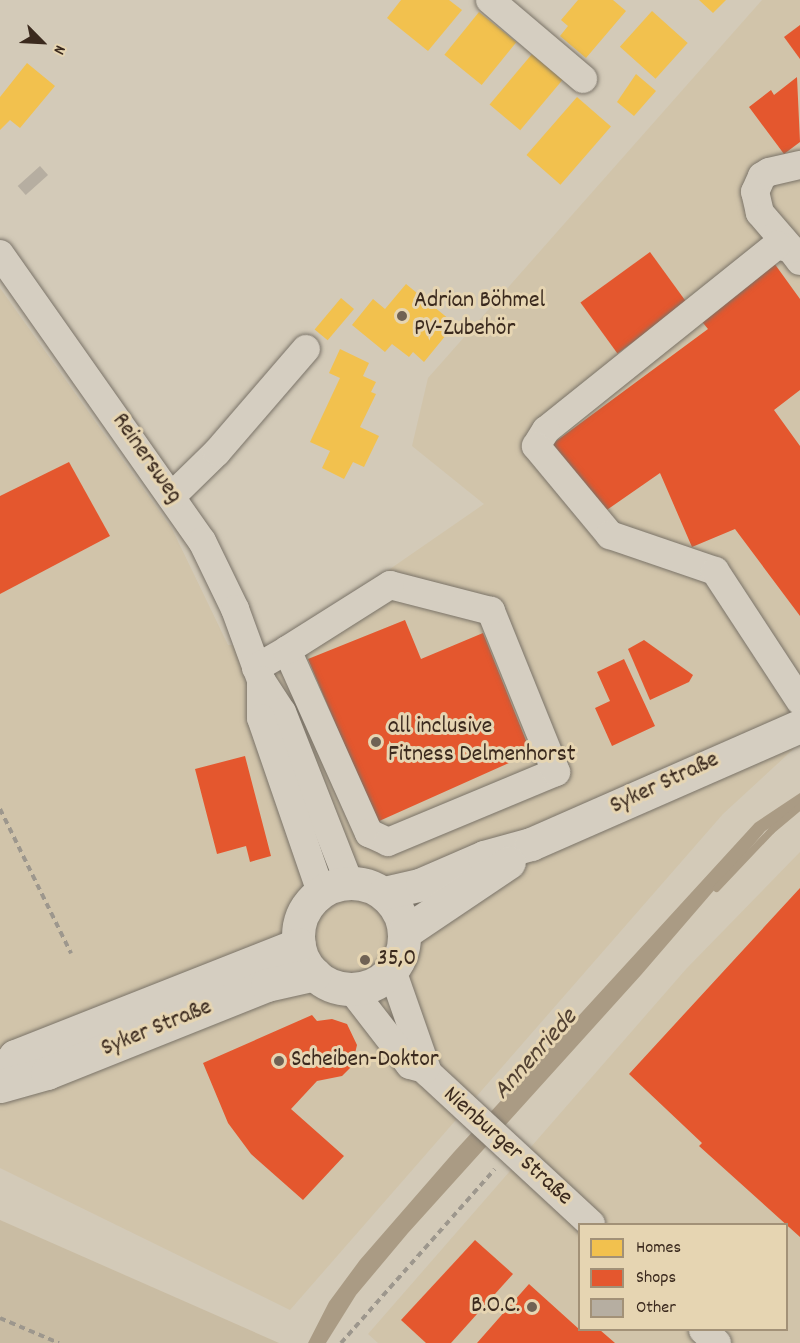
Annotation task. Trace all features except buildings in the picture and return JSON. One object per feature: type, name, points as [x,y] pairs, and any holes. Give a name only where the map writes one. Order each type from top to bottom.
[{"type":"main road","name":"Syker Straße","points":[[384,893],[422,884],[484,857],[531,844],[800,726]]},
{"type":"main road","name":"Syker Straße","points":[[405,932],[491,876],[531,844]]},
{"type":"main road","points":[[367,885],[384,893],[401,917],[405,932],[402,952],[392,970],[366,987],[351,989],[332,985],[315,974],[299,944],[302,915],[335,887],[367,885]]},
{"type":"main road","name":"Syker Straße","points":[[0,1076],[15,1056],[299,944]]},
{"type":"main road","name":"Syker Straße","points":[[0,1086],[47,1073],[267,985],[315,974]]},
{"type":"street","points":[[490,0],[583,79]]},
{"type":"street","points":[[496,0],[507,0]]},
{"type":"street","points":[[796,255],[760,213],[755,192],[762,176],[768,172],[800,165]]},
{"type":"street","points":[[796,255],[777,245],[546,430],[536,446],[610,535],[715,571],[800,701]]},
{"type":"street","name":"Reinersweg","points":[[0,254],[172,496],[214,562],[259,674],[282,712],[335,887]]},
{"type":"street","points":[[172,496],[217,452],[306,349]]},
{"type":"street","points":[[259,674],[287,650],[390,585],[491,611],[556,772],[388,842],[369,834],[287,650]]},
{"type":"street","name":"Nienburger Straße","points":[[392,970],[425,1069],[590,1223]]},
{"type":"street","name":"Nienburger Straße","points":[[351,989],[410,1065],[425,1069]]},
{"type":"street","points":[[705,1331],[717,1343]]},
{"type":"path","points":[[0,809],[71,953]]},
{"type":"path","points":[[341,1343],[505,1145]]},
{"type":"path","points":[[0,1318],[59,1343]]},
{"type":"shaded area","points":[[762,0],[800,0],[800,743],[723,814],[290,1310],[0,1168],[0,288],[172,529],[228,645],[280,645],[484,504],[412,446],[428,378]]},
{"type":"shaded area","points":[[800,793],[800,807],[765,831],[641,975],[408,1233],[356,1295],[326,1343],[308,1343],[329,1302],[360,1260],[454,1152],[755,823]]},
{"type":"shaded area","points":[[800,852],[800,1343],[378,1343],[368,1334],[687,968]]},
{"type":"shaded area","points":[[0,1220],[279,1343],[0,1343]]},
{"type":"waterway","name":"Annenriede","points":[[716,888],[771,830],[800,806]]},
{"type":"place","name":"Adrian Böhmel PV-Zubehör","points":[[402,316]]},
{"type":"place","name":"all inclusive Fitness Delmenhorst","points":[[376,742]]},
{"type":"place","name":"35,0","points":[[365,960]]},
{"type":"place","name":"Scheiben-Doktor","points":[[279,1061]]},
{"type":"place","name":"B.O.C.","points":[[532,1307]]}]
